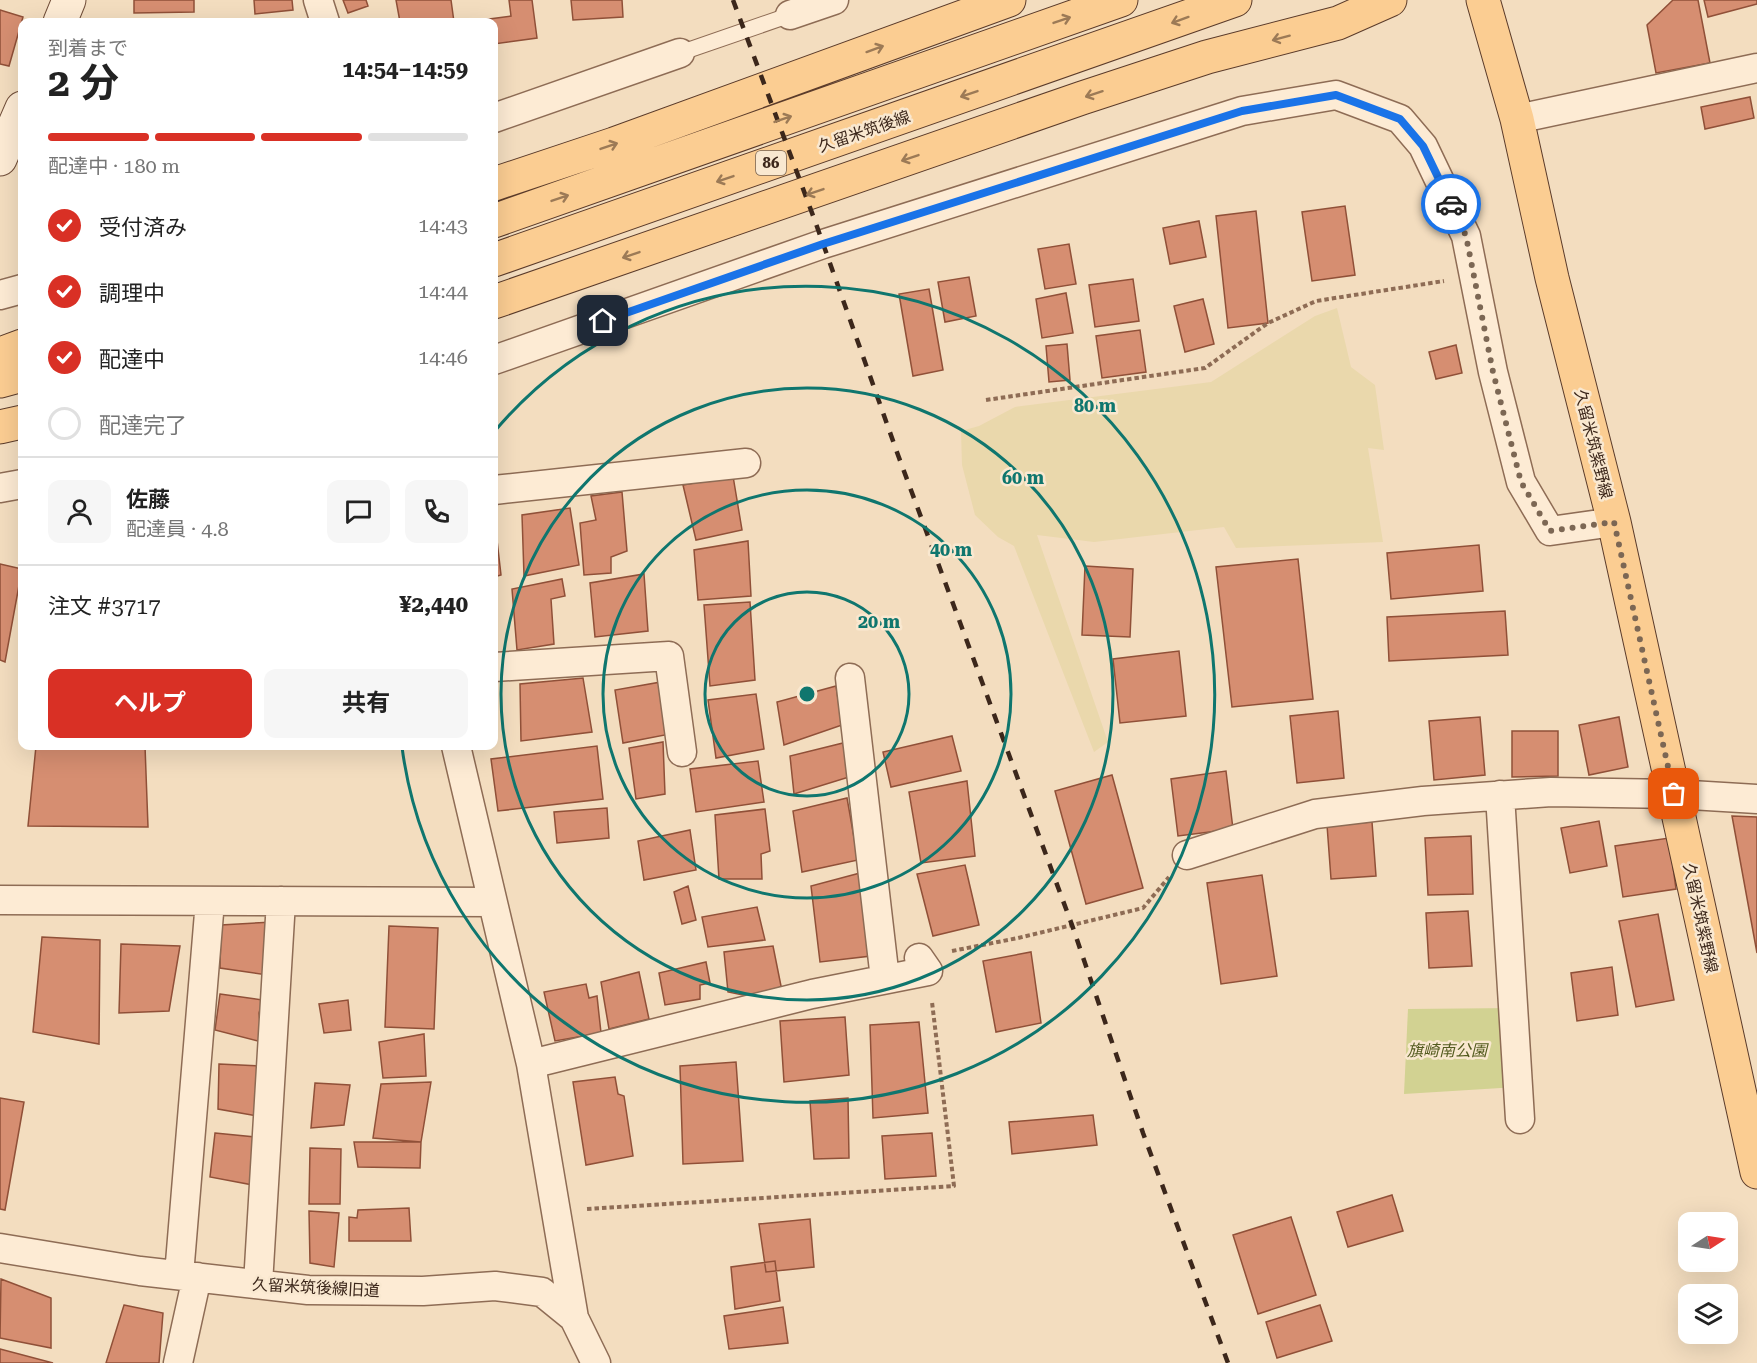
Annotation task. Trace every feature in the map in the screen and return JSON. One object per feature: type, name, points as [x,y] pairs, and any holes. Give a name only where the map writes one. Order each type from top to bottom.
[{"type":"main road","points":[[498,183],[614,144],[1010,0]]},
{"type":"main road","name":"86","points":[[498,220],[1121,0]]},
{"type":"main road","name":"久留米筑後線","points":[[498,259],[1235,0]]},
{"type":"main road","points":[[498,301],[1082,98],[1207,57],[1338,23],[1390,0]]},
{"type":"main road","name":"久留米筑紫野線","points":[[1483,0],[1517,118],[1552,278],[1614,522],[1757,1172]]},
{"type":"main road","points":[[0,354],[18,347]]},
{"type":"main road","points":[[0,381],[18,376]]},
{"type":"main road","points":[[0,427],[18,423]]},
{"type":"main road","points":[[0,432],[18,430]]},
{"type":"street","points":[[62,18],[69,0]]},
{"type":"street","points":[[318,0],[324,18]]},
{"type":"street","points":[[790,15],[834,0]]},
{"type":"street","points":[[498,117],[680,53]]},
{"type":"street","points":[[1517,118],[1757,68]]},
{"type":"street","points":[[498,359],[823,244],[1242,111],[1336,95],[1400,119],[1423,146],[1466,236],[1493,372],[1521,482],[1550,531],[1614,522]]},
{"type":"street","points":[[0,159],[18,117]]},
{"type":"street","points":[[0,295],[18,290]]},
{"type":"street","points":[[498,490],[746,463]]},
{"type":"street","points":[[0,488],[18,485]]},
{"type":"street","points":[[498,667],[669,656],[682,752]]},
{"type":"street","points":[[850,678],[885,979]]},
{"type":"street","points":[[457,750],[531,1064],[574,1318]]},
{"type":"street","points":[[1187,855],[1315,814],[1423,801],[1551,792],[1674,794],[1757,799]]},
{"type":"street","points":[[1500,795],[1520,1119]]},
{"type":"street","points":[[0,900],[492,902]]},
{"type":"street","points":[[178,1363],[188,1276],[210,901]]},
{"type":"street","points":[[258,1284],[281,901]]},
{"type":"street","points":[[531,1064],[812,994],[885,979],[924,964]]},
{"type":"street","name":"久留米筑後線旧道","points":[[0,1248],[188,1276],[308,1290],[423,1292],[495,1286],[542,1292],[574,1318],[596,1363]]},
{"type":"lane","points":[[680,53],[790,15]]},
{"type":"path","points":[[986,400],[1204,368],[1269,323],[1316,301],[1474,276]]},
{"type":"path","points":[[556,1211],[954,1186],[924,964],[1029,935],[1143,908],[1187,855]]},
{"type":"shaded area","points":[[1337,308],[1351,367],[1375,385],[1384,450],[1368,448],[1383,542],[1236,548],[1224,527],[1094,542],[1037,535],[1108,742],[1094,752],[1014,546],[998,537],[975,515],[962,465],[961,431],[979,426],[1015,407],[1211,382],[1315,316]]},
{"type":"green space","name":"旗崎南公園","points":[[1513,1008],[1517,1087],[1404,1094],[1408,1009]]},
{"type":"building","points":[[134,0],[194,0],[194,12],[134,13]]},
{"type":"building","points":[[254,0],[292,0],[293,10],[255,14]]},
{"type":"building","points":[[343,0],[366,0],[368,6],[348,13]]},
{"type":"building","points":[[396,0],[451,0],[453,18],[399,18]]},
{"type":"building","points":[[509,0],[532,0],[537,38],[498,43],[496,18],[511,16]]},
{"type":"building","points":[[571,0],[622,0],[623,17],[573,20]]},
{"type":"building","points":[[1673,0],[1698,0],[1710,63],[1656,73],[1647,25]]},
{"type":"building","points":[[1704,0],[1757,0],[1757,4],[1708,17]]},
{"type":"building","points":[[0,10],[23,17],[18,18],[18,34],[9,66],[0,64]]},
{"type":"building","points":[[1750,97],[1754,118],[1705,129],[1701,107]]},
{"type":"building","points":[[1345,206],[1355,275],[1312,281],[1302,212]]},
{"type":"building","points":[[1256,211],[1268,323],[1228,328],[1216,216]]},
{"type":"building","points":[[1199,221],[1206,257],[1170,264],[1163,228]]},
{"type":"building","points":[[1069,244],[1076,284],[1045,289],[1038,249]]},
{"type":"building","points":[[969,277],[976,316],[945,322],[938,282]]},
{"type":"building","points":[[1133,279],[1139,321],[1095,327],[1089,285]]},
{"type":"building","points":[[929,289],[943,370],[913,376],[899,294]]},
{"type":"building","points":[[1066,293],[1073,333],[1042,338],[1036,299]]},
{"type":"building","points":[[1203,299],[1214,344],[1185,352],[1174,306]]},
{"type":"building","points":[[1140,330],[1146,372],[1102,378],[1096,336]]},
{"type":"building","points":[[1067,344],[1070,380],[1049,382],[1046,346]]},
{"type":"building","points":[[1456,345],[1462,373],[1436,379],[1429,352]]},
{"type":"building","points":[[733,476],[742,530],[696,540],[683,485]]},
{"type":"building","points":[[622,492],[627,551],[611,557],[611,573],[584,575],[580,523],[596,520],[591,496]]},
{"type":"building","points":[[570,508],[579,565],[524,576],[522,515]]},
{"type":"building","points":[[748,541],[751,596],[698,600],[694,550]]},
{"type":"building","points":[[1479,545],[1483,591],[1391,599],[1387,553]]},
{"type":"building","points":[[498,549],[501,575],[498,576]]},
{"type":"building","points":[[1298,559],[1313,699],[1232,707],[1216,567]]},
{"type":"building","points":[[0,564],[18,568],[18,591],[5,662],[0,660]]},
{"type":"building","points":[[1085,566],[1133,569],[1130,637],[1082,635]]},
{"type":"building","points":[[644,574],[648,631],[595,637],[590,583]]},
{"type":"building","points":[[562,579],[565,596],[551,599],[554,644],[517,650],[512,589]]},
{"type":"building","points":[[750,602],[755,680],[710,686],[704,605]]},
{"type":"building","points":[[1505,611],[1508,655],[1389,661],[1387,617]]},
{"type":"building","points":[[1179,651],[1186,716],[1120,723],[1113,659]]},
{"type":"building","points":[[583,678],[592,732],[521,741],[520,684]]},
{"type":"building","points":[[661,682],[665,735],[623,743],[615,690]]},
{"type":"building","points":[[836,686],[842,725],[784,745],[777,702]]},
{"type":"building","points":[[756,694],[764,749],[716,758],[708,700]]},
{"type":"building","points":[[1338,711],[1344,778],[1297,783],[1290,716]]},
{"type":"building","points":[[1480,717],[1485,775],[1434,780],[1429,721]]},
{"type":"building","points":[[1619,717],[1628,767],[1589,775],[1579,725]]},
{"type":"building","points":[[1512,731],[1558,731],[1558,776],[1512,777]]},
{"type":"building","points":[[952,736],[961,771],[891,787],[883,752]]},
{"type":"building","points":[[663,742],[665,794],[636,799],[629,748]]},
{"type":"building","points":[[843,743],[849,777],[794,794],[790,756]]},
{"type":"building","points":[[597,746],[603,799],[498,811],[491,759]]},
{"type":"building","points":[[36,750],[145,750],[148,827],[28,826]]},
{"type":"building","points":[[758,761],[764,802],[696,812],[690,769]]},
{"type":"building","points":[[1226,771],[1233,829],[1178,836],[1171,779]]},
{"type":"building","points":[[1112,775],[1143,888],[1086,904],[1055,791]]},
{"type":"building","points":[[967,781],[975,856],[921,863],[909,792]]},
{"type":"building","points":[[847,798],[858,860],[802,872],[793,811]]},
{"type":"building","points":[[607,808],[609,838],[557,843],[554,812]]},
{"type":"building","points":[[765,809],[770,851],[761,854],[762,879],[719,879],[715,815]]},
{"type":"building","points":[[1732,816],[1757,817],[1757,953]]},
{"type":"building","points":[[1599,821],[1607,866],[1570,873],[1561,828]]},
{"type":"building","points":[[1372,822],[1376,876],[1331,879],[1327,825]]},
{"type":"building","points":[[690,830],[696,870],[644,880],[638,841]]},
{"type":"building","points":[[1471,836],[1473,894],[1428,895],[1425,838]]},
{"type":"building","points":[[1669,838],[1676,889],[1623,897],[1615,846]]},
{"type":"building","points":[[965,865],[979,925],[933,936],[917,874]]},
{"type":"building","points":[[860,873],[871,956],[820,962],[811,886]]},
{"type":"building","points":[[1262,875],[1277,976],[1221,984],[1207,883]]},
{"type":"building","points":[[688,886],[696,920],[682,924],[674,892]]},
{"type":"building","points":[[757,907],[765,940],[708,947],[702,917]]},
{"type":"building","points":[[1468,911],[1472,966],[1429,968],[1426,913]]},
{"type":"building","points":[[1658,914],[1674,1000],[1636,1007],[1619,921]]},
{"type":"building","points":[[273,922],[267,975],[220,968],[221,925]]},
{"type":"building","points":[[389,926],[438,928],[434,1029],[385,1027]]},
{"type":"building","points":[[42,937],[100,940],[99,1044],[33,1032]]},
{"type":"building","points":[[121,944],[180,946],[169,1011],[119,1013]]},
{"type":"building","points":[[773,946],[781,986],[762,999],[728,992],[724,952]]},
{"type":"building","points":[[1031,952],[1041,1023],[996,1032],[983,961]]},
{"type":"building","points":[[706,962],[710,983],[700,985],[700,999],[665,1005],[659,973]]},
{"type":"building","points":[[1612,967],[1618,1015],[1577,1021],[1571,973]]},
{"type":"building","points":[[639,972],[649,1019],[609,1029],[601,982]]},
{"type":"building","points":[[586,984],[589,998],[597,996],[601,1033],[555,1041],[544,992]]},
{"type":"building","points":[[220,994],[263,1000],[259,1013],[262,1042],[215,1030]]},
{"type":"building","points":[[348,1000],[351,1030],[324,1033],[319,1004]]},
{"type":"building","points":[[845,1017],[849,1075],[784,1082],[780,1021]]},
{"type":"building","points":[[919,1022],[928,1113],[873,1118],[870,1025]]},
{"type":"building","points":[[424,1034],[426,1076],[383,1078],[379,1042]]},
{"type":"building","points":[[736,1062],[743,1161],[683,1164],[680,1066]]},
{"type":"building","points":[[219,1064],[261,1066],[258,1116],[218,1109]]},
{"type":"building","points":[[615,1077],[618,1094],[624,1096],[633,1156],[586,1165],[573,1082]]},
{"type":"building","points":[[431,1082],[421,1142],[373,1138],[381,1084]]},
{"type":"building","points":[[315,1083],[350,1085],[344,1125],[311,1128]]},
{"type":"building","points":[[0,1098],[24,1102],[5,1210],[0,1209]]},
{"type":"building","points":[[848,1098],[849,1158],[814,1159],[810,1101]]},
{"type":"building","points":[[1093,1115],[1097,1145],[1012,1154],[1009,1122]]},
{"type":"building","points":[[215,1133],[255,1137],[253,1185],[210,1177]]},
{"type":"building","points":[[932,1133],[936,1176],[885,1179],[882,1136]]},
{"type":"building","points":[[354,1142],[421,1142],[420,1168],[358,1167]]},
{"type":"building","points":[[310,1148],[341,1149],[340,1204],[309,1204]]},
{"type":"building","points":[[1392,1195],[1403,1231],[1348,1247],[1337,1212]]},
{"type":"building","points":[[409,1208],[411,1241],[349,1241],[349,1217],[357,1218],[358,1210]]},
{"type":"building","points":[[309,1211],[339,1213],[334,1267],[310,1263]]},
{"type":"building","points":[[1291,1217],[1316,1295],[1258,1314],[1233,1235]]},
{"type":"building","points":[[810,1219],[814,1267],[766,1272],[759,1224]]},
{"type":"building","points":[[775,1261],[780,1301],[735,1309],[731,1267]]},
{"type":"building","points":[[1,1279],[51,1298],[51,1348],[0,1338]]},
{"type":"building","points":[[124,1305],[163,1313],[159,1363],[106,1363]]},
{"type":"building","points":[[1320,1305],[1332,1341],[1277,1358],[1266,1322]]},
{"type":"building","points":[[783,1307],[788,1343],[729,1349],[724,1316]]},
{"type":"building","points":[[0,1349],[53,1363],[0,1363]]},
{"type":"railway","points":[[733,0],[1072,925],[1143,1133],[1228,1363]]},
{"type":"way so far","points":[[1451,204],[1466,236],[1493,372],[1521,482],[1550,531],[1614,522],[1674,794]]},
{"type":"route","points":[[603,321],[823,244],[1242,111],[1336,95],[1400,119],[1423,146],[1451,204]]}]
